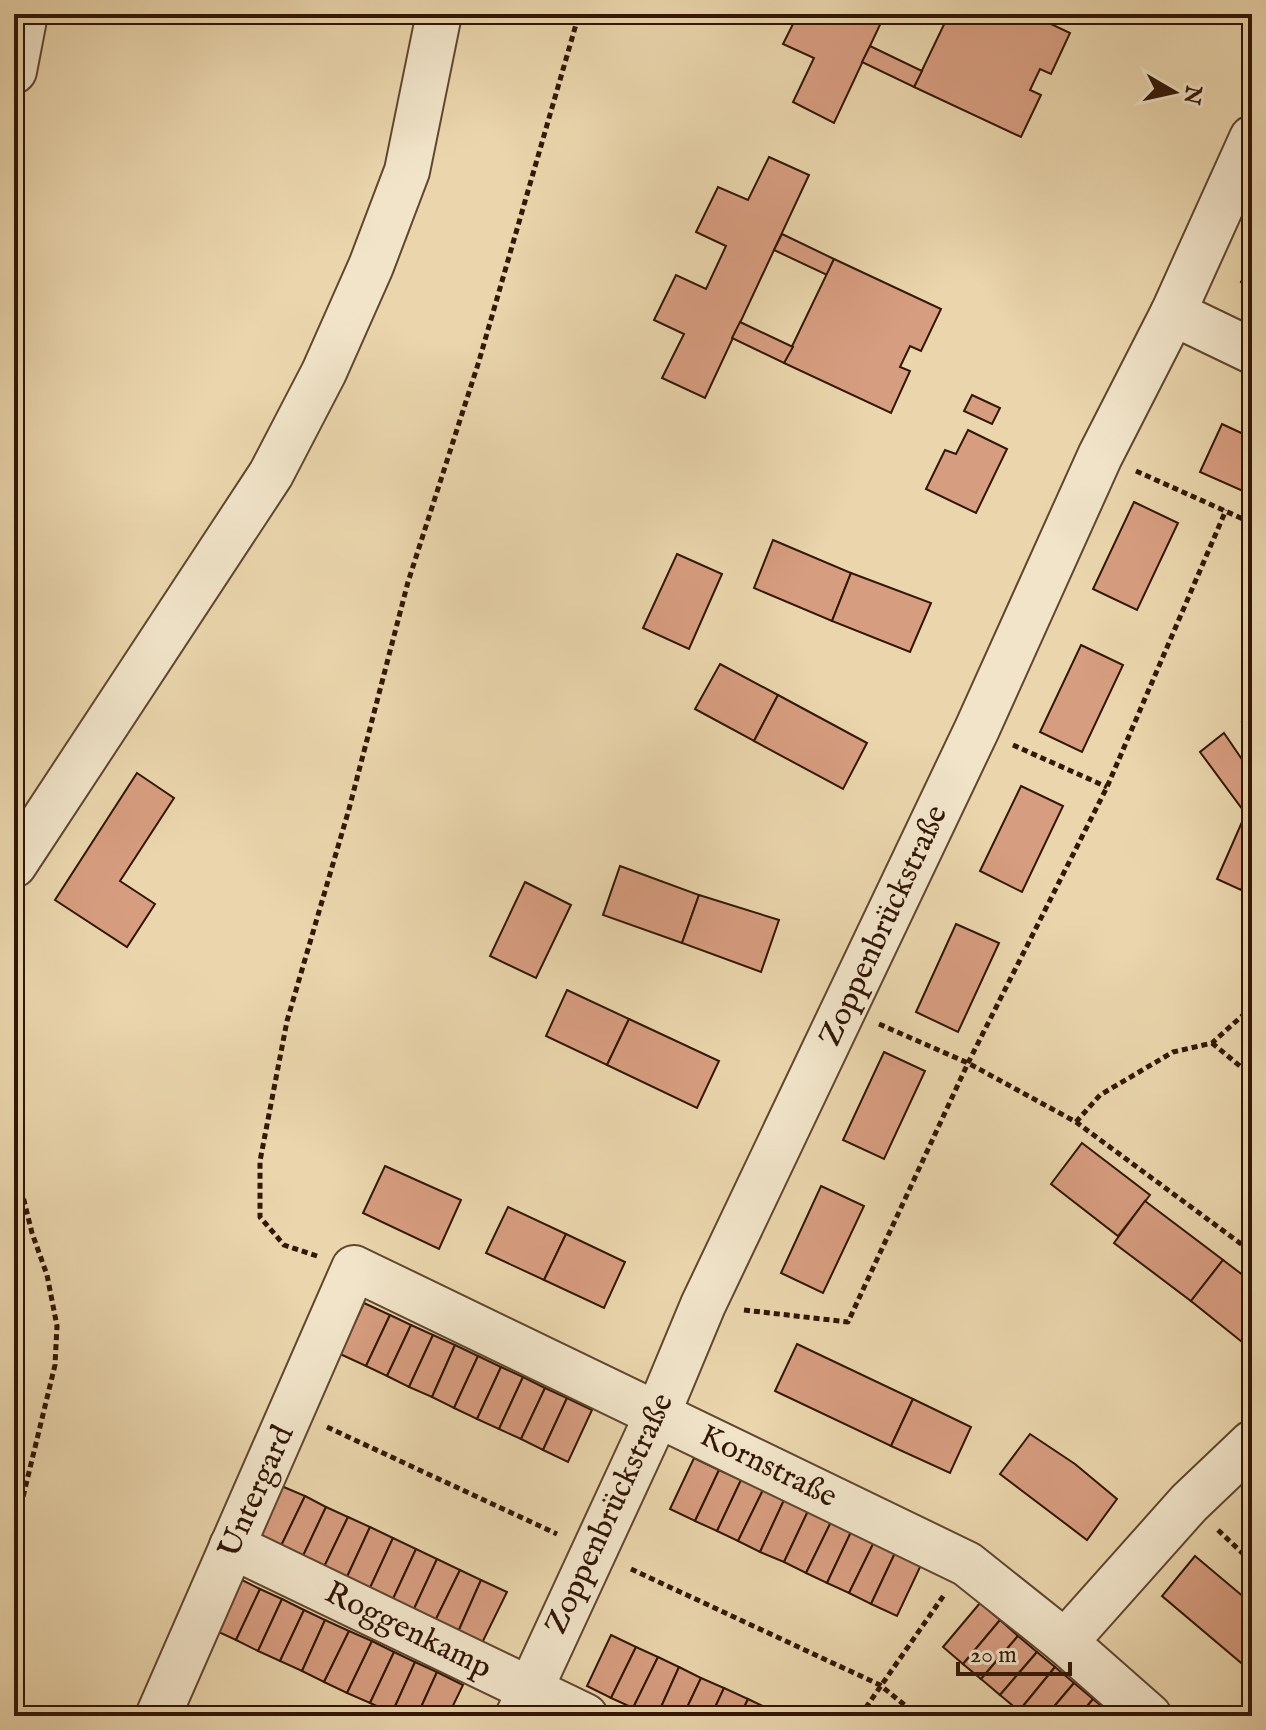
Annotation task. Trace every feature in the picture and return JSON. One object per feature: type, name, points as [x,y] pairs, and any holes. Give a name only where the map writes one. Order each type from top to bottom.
[{"type":"street","points":[[14,71],[25,14]]},
{"type":"street","points":[[14,865],[271,474],[324,372],[371,266],[407,171],[439,14]]},
{"type":"street","name":"Zoppenbrückstraße","points":[[523,1702],[658,1413],[703,1305],[977,729],[1100,456],[1173,313],[1252,138]]},
{"type":"street","points":[[1173,313],[1252,351]]},
{"type":"street","name":"Kornstraße","points":[[354,1268],[967,1564],[1065,1642],[1149,1716]]},
{"type":"street","name":"Untergard","points":[[158,1716],[354,1268]]},
{"type":"street","points":[[1065,1642],[1189,1503],[1252,1443]]},
{"type":"street","name":"Roggenkamp","points":[[232,1546],[523,1702],[585,1716]]},
{"type":"path","points":[[354,1268],[284,1245],[260,1217],[260,1161],[287,1021],[349,809],[408,582],[479,361],[579,14]]},
{"type":"path","points":[[1100,456],[1252,523]]},
{"type":"path","points":[[703,1305],[848,1322],[968,1063],[1107,787],[1226,510]]},
{"type":"path","points":[[977,729],[1107,787]]},
{"type":"path","points":[[1076,1122],[1100,1095],[1173,1052],[1212,1043],[1252,1007]]},
{"type":"path","points":[[845,1009],[968,1063],[1076,1122],[1252,1252]]},
{"type":"path","points":[[1212,1043],[1252,1076]]},
{"type":"path","points":[[14,1160],[32,1233],[47,1275],[57,1326],[55,1365],[14,1534]]},
{"type":"path","points":[[860,1716],[967,1564]]},
{"type":"building","points":[[798,14],[885,14],[834,123],[793,102],[814,58],[783,44]]},
{"type":"building","points":[[949,14],[1030,14],[1070,33],[1051,74],[1040,69],[1030,90],[1041,95],[1021,137],[914,87]]},
{"type":"building","points":[[870,46],[922,71],[914,87],[862,62]]},
{"type":"building","points":[[769,157],[809,175],[705,398],[662,378],[684,334],[654,320],[676,275],[706,289],[726,246],[696,232],[718,187],[748,200]]},
{"type":"building","points":[[782,234],[834,259],[827,275],[774,250]]},
{"type":"building","points":[[834,259],[941,309],[921,351],[910,346],[900,367],[910,371],[891,413],[784,363]]},
{"type":"building","points":[[1252,260],[1252,288],[1241,282]]},
{"type":"building","points":[[740,322],[793,347],[784,363],[732,338]]},
{"type":"building","points":[[972,395],[1000,408],[992,424],[964,411]]},
{"type":"building","points":[[1222,424],[1252,438],[1252,495],[1200,472]]},
{"type":"building","points":[[968,430],[1007,449],[976,513],[926,489],[945,450],[956,454]]},
{"type":"building","points":[[1134,502],[1178,523],[1137,610],[1093,589]]},
{"type":"building","points":[[773,540],[851,573],[832,621],[754,588]]},
{"type":"building","points":[[677,554],[722,574],[689,649],[643,628]]},
{"type":"building","points":[[851,573],[931,603],[910,652],[832,621]]},
{"type":"building","points":[[1081,645],[1123,665],[1082,752],[1040,732]]},
{"type":"building","points":[[720,664],[778,695],[754,741],[695,709]]},
{"type":"building","points":[[778,695],[867,743],[843,789],[754,741]]},
{"type":"building","points":[[1252,715],[1252,735],[1242,722]]},
{"type":"building","points":[[1224,733],[1252,774],[1252,803],[1243,810],[1200,752]]},
{"type":"building","points":[[137,773],[174,798],[120,881],[155,904],[127,947],[55,900]]},
{"type":"building","points":[[1021,786],[1063,806],[1022,892],[980,871]]},
{"type":"building","points":[[1245,815],[1252,818],[1252,865],[1241,890],[1217,879]]},
{"type":"building","points":[[620,866],[699,895],[682,943],[603,915]]},
{"type":"building","points":[[525,882],[571,905],[536,978],[490,956]]},
{"type":"building","points":[[699,895],[779,920],[761,972],[682,943]]},
{"type":"building","points":[[956,924],[999,943],[958,1032],[916,1012]]},
{"type":"building","points":[[567,990],[629,1019],[607,1065],[546,1036]]},
{"type":"building","points":[[629,1019],[719,1061],[697,1108],[607,1065]]},
{"type":"building","points":[[884,1052],[925,1071],[884,1159],[843,1140]]},
{"type":"building","points":[[1082,1143],[1150,1195],[1118,1236],[1051,1184]]},
{"type":"building","points":[[385,1166],[461,1200],[439,1249],[363,1213]]},
{"type":"building","points":[[821,1186],[864,1206],[823,1293],[781,1273]]},
{"type":"building","points":[[1145,1201],[1223,1260],[1191,1301],[1114,1243]]},
{"type":"building","points":[[508,1207],[566,1234],[544,1280],[486,1253]]},
{"type":"building","points":[[566,1234],[625,1262],[604,1308],[544,1280]]},
{"type":"building","points":[[1223,1260],[1252,1282],[1252,1350],[1191,1301]]},
{"type":"building","points":[[364,1303],[390,1315],[366,1366],[340,1354]]},
{"type":"building","points":[[390,1315],[411,1325],[387,1376],[366,1366]]},
{"type":"building","points":[[411,1325],[433,1335],[409,1387],[387,1376]]},
{"type":"building","points":[[433,1335],[455,1345],[432,1397],[409,1387]]},
{"type":"building","points":[[797,1344],[913,1399],[891,1446],[775,1391]]},
{"type":"building","points":[[455,1345],[478,1356],[454,1408],[432,1397]]},
{"type":"building","points":[[478,1356],[501,1367],[477,1419],[454,1408]]},
{"type":"building","points":[[501,1367],[523,1377],[499,1429],[477,1419]]},
{"type":"building","points":[[523,1377],[545,1388],[521,1439],[499,1429]]},
{"type":"building","points":[[545,1388],[567,1398],[543,1450],[521,1439]]},
{"type":"building","points":[[567,1398],[592,1410],[568,1462],[543,1450]]},
{"type":"building","points":[[913,1399],[971,1427],[950,1473],[891,1446]]},
{"type":"building","points":[[1030,1434],[1075,1464],[1117,1499],[1087,1540],[1000,1474]]},
{"type":"building","points":[[694,1458],[719,1470],[695,1521],[670,1509]]},
{"type":"building","points":[[719,1470],[741,1480],[717,1531],[695,1521]]},
{"type":"building","points":[[741,1480],[763,1490],[738,1541],[717,1531]]},
{"type":"building","points":[[279,1485],[305,1496],[280,1548],[255,1536]]},
{"type":"building","points":[[763,1490],[784,1500],[760,1552],[738,1541]]},
{"type":"building","points":[[305,1496],[326,1507],[302,1558],[280,1548]]},
{"type":"building","points":[[784,1500],[808,1511],[784,1562],[760,1552]]},
{"type":"building","points":[[326,1507],[348,1517],[323,1569],[302,1558]]},
{"type":"building","points":[[808,1511],[831,1522],[806,1573],[784,1562]]},
{"type":"building","points":[[348,1517],[370,1527],[346,1579],[323,1569]]},
{"type":"building","points":[[831,1522],[851,1532],[827,1583],[806,1573]]},
{"type":"building","points":[[370,1527],[393,1538],[369,1590],[346,1579]]},
{"type":"building","points":[[851,1532],[874,1542],[849,1593],[827,1583]]},
{"type":"building","points":[[393,1538],[416,1549],[392,1601],[369,1590]]},
{"type":"building","points":[[874,1542],[895,1553],[871,1604],[849,1593]]},
{"type":"building","points":[[416,1549],[437,1559],[413,1611],[392,1601]]},
{"type":"building","points":[[895,1553],[921,1565],[897,1616],[871,1604]]},
{"type":"building","points":[[1195,1556],[1252,1604],[1252,1660],[1246,1667],[1162,1596]]},
{"type":"building","points":[[437,1559],[460,1570],[435,1621],[413,1611]]},
{"type":"building","points":[[460,1570],[481,1580],[458,1632],[435,1621]]},
{"type":"building","points":[[236,1577],[260,1589],[236,1640],[212,1629]]},
{"type":"building","points":[[481,1580],[507,1592],[482,1643],[458,1632]]},
{"type":"building","points":[[260,1589],[282,1599],[258,1651],[236,1640]]},
{"type":"building","points":[[282,1599],[304,1610],[280,1661],[258,1651]]},
{"type":"building","points":[[980,1603],[1000,1620],[963,1664],[943,1647]]},
{"type":"building","points":[[304,1610],[325,1620],[302,1671],[280,1661]]},
{"type":"building","points":[[325,1620],[349,1631],[324,1682],[302,1671]]},
{"type":"building","points":[[1000,1620],[1018,1636],[981,1679],[963,1664]]},
{"type":"building","points":[[349,1631],[372,1641],[347,1693],[324,1682]]},
{"type":"building","points":[[611,1635],[636,1647],[611,1698],[587,1686]]},
{"type":"building","points":[[1018,1636],[1037,1652],[1000,1695],[981,1679]]},
{"type":"building","points":[[372,1641],[394,1652],[370,1703],[347,1693]]},
{"type":"building","points":[[636,1647],[658,1657],[633,1708],[611,1698]]},
{"type":"building","points":[[394,1652],[415,1662],[392,1713],[370,1703]]},
{"type":"building","points":[[1037,1652],[1055,1667],[1019,1711],[1000,1695]]},
{"type":"building","points":[[658,1657],[679,1667],[657,1716],[650,1716],[633,1708]]},
{"type":"building","points":[[415,1662],[437,1672],[417,1716],[397,1716],[392,1713]]},
{"type":"building","points":[[679,1667],[701,1678],[683,1716],[657,1716]]},
{"type":"building","points":[[1055,1667],[1074,1683],[1046,1716],[1024,1716],[1019,1711]]},
{"type":"building","points":[[437,1672],[463,1685],[448,1716],[417,1716]]},
{"type":"building","points":[[701,1678],[724,1688],[711,1716],[683,1716]]},
{"type":"building","points":[[1074,1683],[1093,1699],[1079,1716],[1046,1716]]},
{"type":"building","points":[[724,1688],[748,1699],[740,1716],[711,1716]]},
{"type":"building","points":[[748,1699],[769,1709],[766,1716],[740,1716]]},
{"type":"building","points":[[1093,1699],[1113,1716],[1079,1716]]}]
